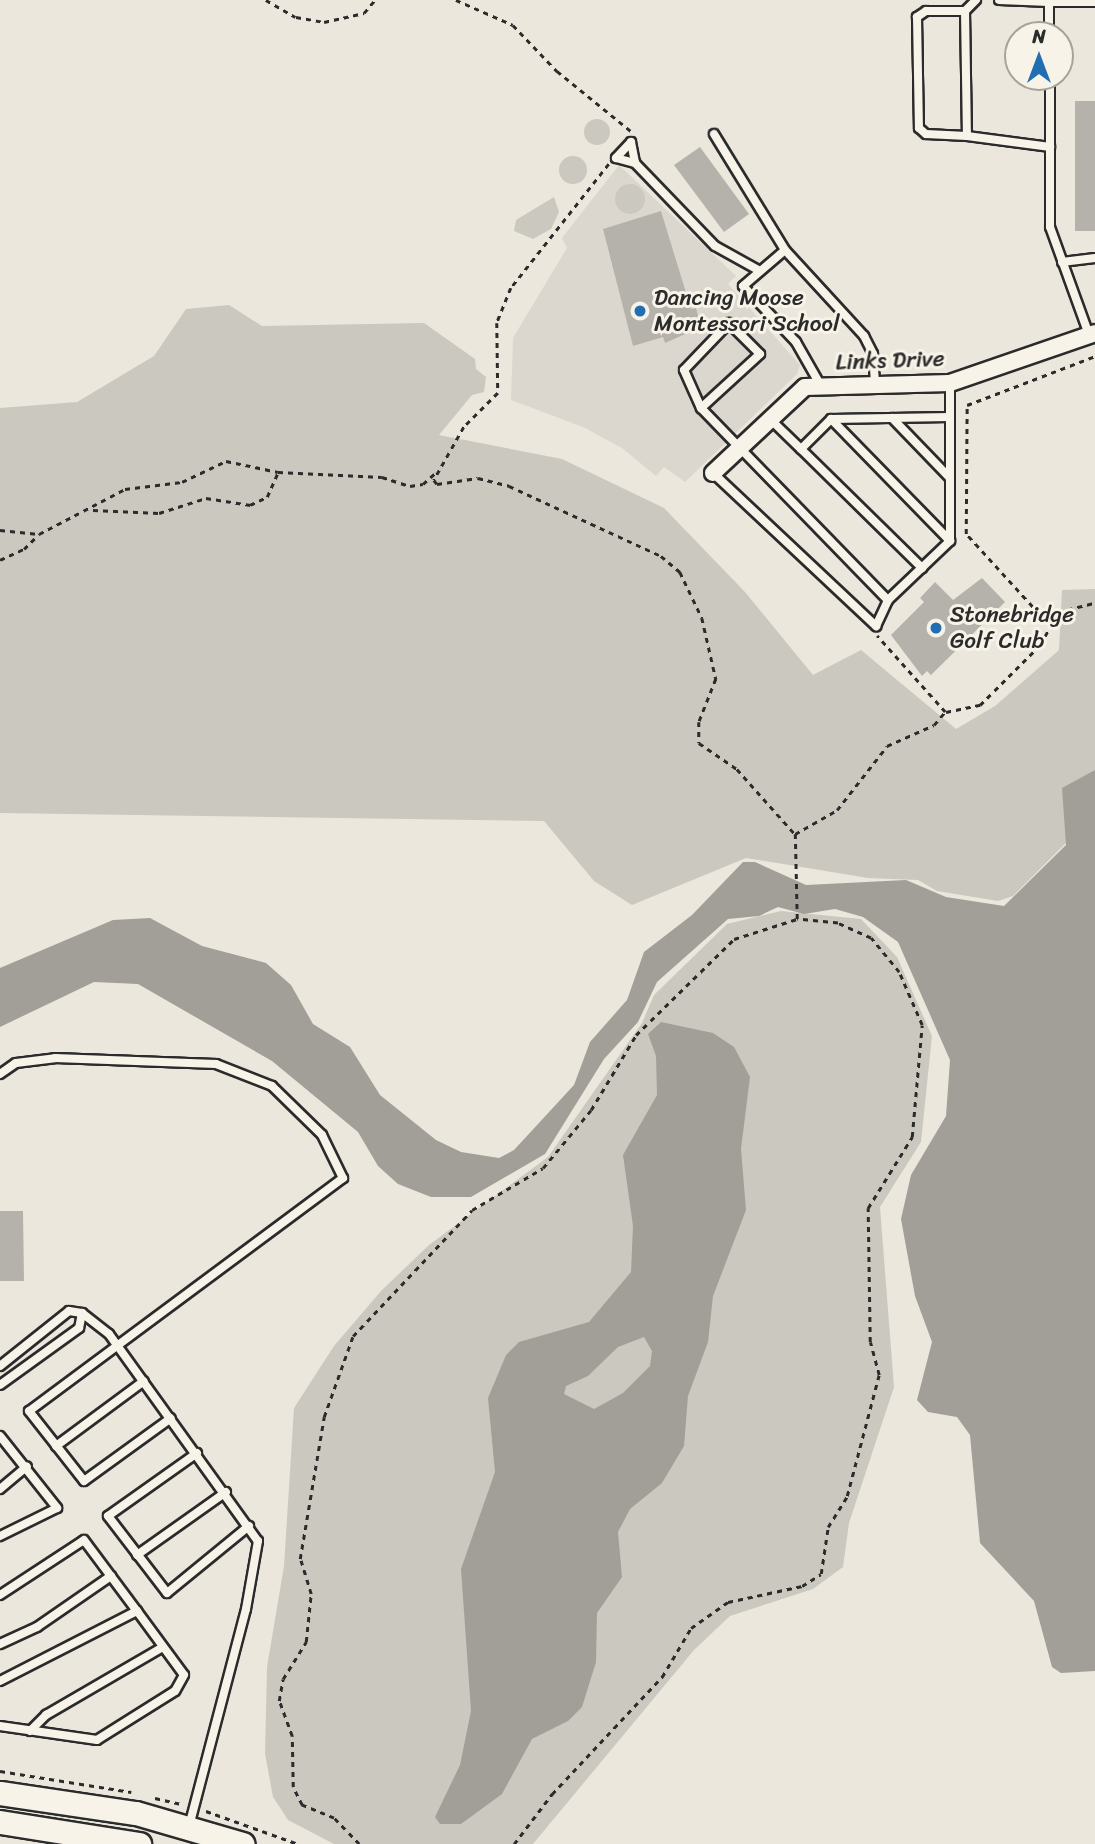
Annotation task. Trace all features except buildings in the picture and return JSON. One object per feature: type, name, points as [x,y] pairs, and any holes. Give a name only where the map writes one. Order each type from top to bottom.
[{"type":"street","name":"Links Drive","points":[[713,473],[799,391],[821,386],[950,383],[1092,334]]},
{"type":"street","points":[[0,1793],[85,1803],[188,1835],[243,1844]]},
{"type":"street","points":[[0,1822],[139,1844]]},
{"type":"lane","points":[[976,0],[965,11],[926,11],[917,17],[919,128],[926,134],[967,136],[1050,147]]},
{"type":"lane","points":[[999,0],[1095,2]]},
{"type":"lane","points":[[1049,2],[1049,21]]},
{"type":"lane","points":[[965,11],[967,136]]},
{"type":"lane","points":[[1050,91],[1050,228],[1092,334]]},
{"type":"lane","points":[[714,134],[785,250],[864,336],[873,354],[875,385]]},
{"type":"lane","points":[[631,142],[616,158],[635,163],[724,255],[760,271]]},
{"type":"lane","points":[[631,142],[635,163]]},
{"type":"lane","points":[[785,250],[743,286],[796,342],[821,386]]},
{"type":"lane","points":[[1062,262],[1095,258]]},
{"type":"lane","points":[[701,408],[760,354],[729,323],[684,370],[701,408],[742,445],[888,600]]},
{"type":"lane","points":[[713,473],[876,626],[888,600],[950,541],[950,383]]},
{"type":"lane","points":[[801,449],[831,419],[950,417]]},
{"type":"lane","points":[[769,418],[922,568]]},
{"type":"lane","points":[[892,418],[950,478]]},
{"type":"lane","points":[[831,419],[950,541]]},
{"type":"lane","points":[[0,1074],[16,1063],[55,1058],[216,1064],[272,1086],[322,1135],[343,1178],[119,1347],[29,1411],[83,1481],[171,1418]]},
{"type":"lane","points":[[0,1366],[69,1311],[82,1313],[119,1347],[226,1492],[258,1541],[246,1609],[188,1835]]},
{"type":"lane","points":[[0,1385],[79,1328],[82,1313]]},
{"type":"lane","points":[[56,1446],[144,1381]]},
{"type":"lane","points":[[0,1436],[27,1466],[57,1508],[0,1536]]},
{"type":"lane","points":[[197,1452],[108,1516],[167,1593],[249,1526]]},
{"type":"lane","points":[[0,1489],[27,1466]]},
{"type":"lane","points":[[137,1555],[226,1492]]},
{"type":"lane","points":[[0,1595],[83,1540],[184,1675],[175,1691],[97,1740],[0,1726]]},
{"type":"lane","points":[[0,1644],[37,1627],[111,1576]]},
{"type":"lane","points":[[0,1681],[137,1611]]},
{"type":"lane","points":[[30,1731],[46,1715],[163,1647]]},
{"type":"path","points":[[266,0],[296,18],[324,22],[364,13],[375,0]]},
{"type":"path","points":[[456,0],[513,25],[557,71],[632,129],[631,142]]},
{"type":"path","points":[[0,560],[24,549],[39,534],[125,489],[194,479],[226,461],[278,472],[382,477],[410,486],[434,474],[464,427],[498,393],[497,323],[511,288],[616,158]]},
{"type":"path","points":[[1095,356],[967,405],[966,534],[1039,614],[1095,603]]},
{"type":"path","points":[[83,512],[159,513],[206,498],[250,505],[267,497],[278,472]]},
{"type":"path","points":[[434,474],[437,484],[478,478],[528,494],[661,556],[680,572],[702,618],[716,680],[699,722],[699,743],[737,769],[795,834],[800,879],[797,918]]},
{"type":"path","points":[[0,530],[39,534]]},
{"type":"path","points":[[795,834],[837,810],[887,746],[934,725],[945,712],[980,705],[1040,645],[1058,612]]},
{"type":"path","points":[[876,626],[880,643],[945,712]]},
{"type":"path","points":[[359,1844],[334,1818],[302,1805],[293,1787],[292,1736],[279,1701],[283,1679],[306,1642],[311,1594],[300,1559],[324,1417],[353,1336],[472,1210],[543,1168],[590,1110],[610,1070],[636,1035],[734,939],[797,918],[838,923],[871,937],[899,972],[922,1025],[912,1137],[868,1208],[870,1342],[879,1375],[847,1496],[828,1527],[821,1574],[802,1586],[727,1602],[691,1628],[662,1677],[552,1794],[514,1844]]},
{"type":"path","points":[[0,1772],[138,1793]]},
{"type":"path","points":[[150,1797],[176,1803]]},
{"type":"shaded area","points":[[597,119],[606,123],[610,132],[606,141],[597,145],[588,141],[584,132],[588,123]]},
{"type":"shaded area","points":[[573,156],[583,160],[587,170],[583,180],[573,184],[563,180],[559,170],[563,160]]},
{"type":"shaded area","name":"Dancing Moose Montessori School","points":[[619,165],[736,276],[728,284],[800,365],[797,374],[685,482],[664,467],[656,476],[622,448],[583,427],[511,400],[513,338],[567,248],[562,238]]},
{"type":"shaded area","points":[[630,184],[636,185],[644,193],[644,205],[636,213],[630,214],[624,213],[616,205],[615,199],[616,193],[624,185]]},
{"type":"shaded area","points":[[554,197],[559,212],[551,229],[533,239],[514,231],[516,220]]},
{"type":"shaded area","name":"Stonebridge Golf Club","points":[[229,305],[262,326],[424,323],[475,359],[476,369],[486,377],[484,392],[472,395],[439,435],[562,459],[664,508],[745,592],[813,675],[861,650],[956,729],[995,706],[1059,650],[1062,590],[1095,589],[1095,814],[1013,896],[998,901],[937,891],[918,880],[868,878],[746,858],[632,905],[594,881],[544,821],[0,813],[0,408],[77,402],[154,356],[186,309]]},
{"type":"shaded area","points":[[1095,770],[1095,1671],[1061,1673],[1052,1667],[1034,1601],[980,1543],[970,1435],[957,1417],[928,1412],[917,1400],[932,1342],[915,1296],[901,1219],[911,1175],[946,1116],[950,1060],[898,942],[863,917],[835,909],[804,914],[778,907],[759,916],[728,919],[657,982],[638,1022],[604,1059],[545,1154],[471,1197],[431,1197],[398,1184],[378,1166],[358,1132],[272,1061],[138,984],[94,982],[0,1027],[0,968],[113,920],[150,918],[202,946],[266,963],[291,985],[313,1024],[350,1047],[380,1095],[436,1140],[461,1152],[499,1158],[514,1150],[574,1085],[590,1042],[627,1000],[644,952],[692,915],[743,862],[755,862],[806,885],[906,880],[946,897],[1004,906],[1066,845],[1062,788]]},
{"type":"shaded area","points":[[781,911],[861,919],[897,957],[932,1036],[921,1142],[880,1207],[894,1387],[849,1523],[843,1567],[813,1589],[730,1616],[694,1650],[533,1844],[334,1844],[288,1820],[273,1797],[265,1754],[267,1667],[284,1566],[294,1408],[334,1346],[381,1291],[429,1245],[548,1157],[642,1023],[654,995],[727,924]]},
{"type":"shaded area","points":[[661,1022],[713,1033],[734,1047],[750,1077],[741,1149],[746,1210],[713,1296],[708,1342],[688,1396],[684,1446],[662,1483],[630,1509],[618,1532],[622,1577],[597,1613],[596,1662],[582,1707],[568,1721],[532,1739],[502,1794],[461,1824],[440,1824],[435,1817],[460,1765],[471,1711],[461,1569],[495,1472],[488,1398],[506,1355],[519,1342],[589,1322],[631,1272],[633,1226],[623,1155],[657,1095],[656,1056],[648,1034]],"holes":[[[644,1337],[652,1351],[650,1366],[623,1393],[594,1409],[564,1394],[566,1386],[588,1376],[618,1347]]]},
{"type":"place","name":"Dancing Moose Montessori School","points":[[640,311]]},
{"type":"place","name":"Stonebridge Golf Club","points":[[936,628]]}]
